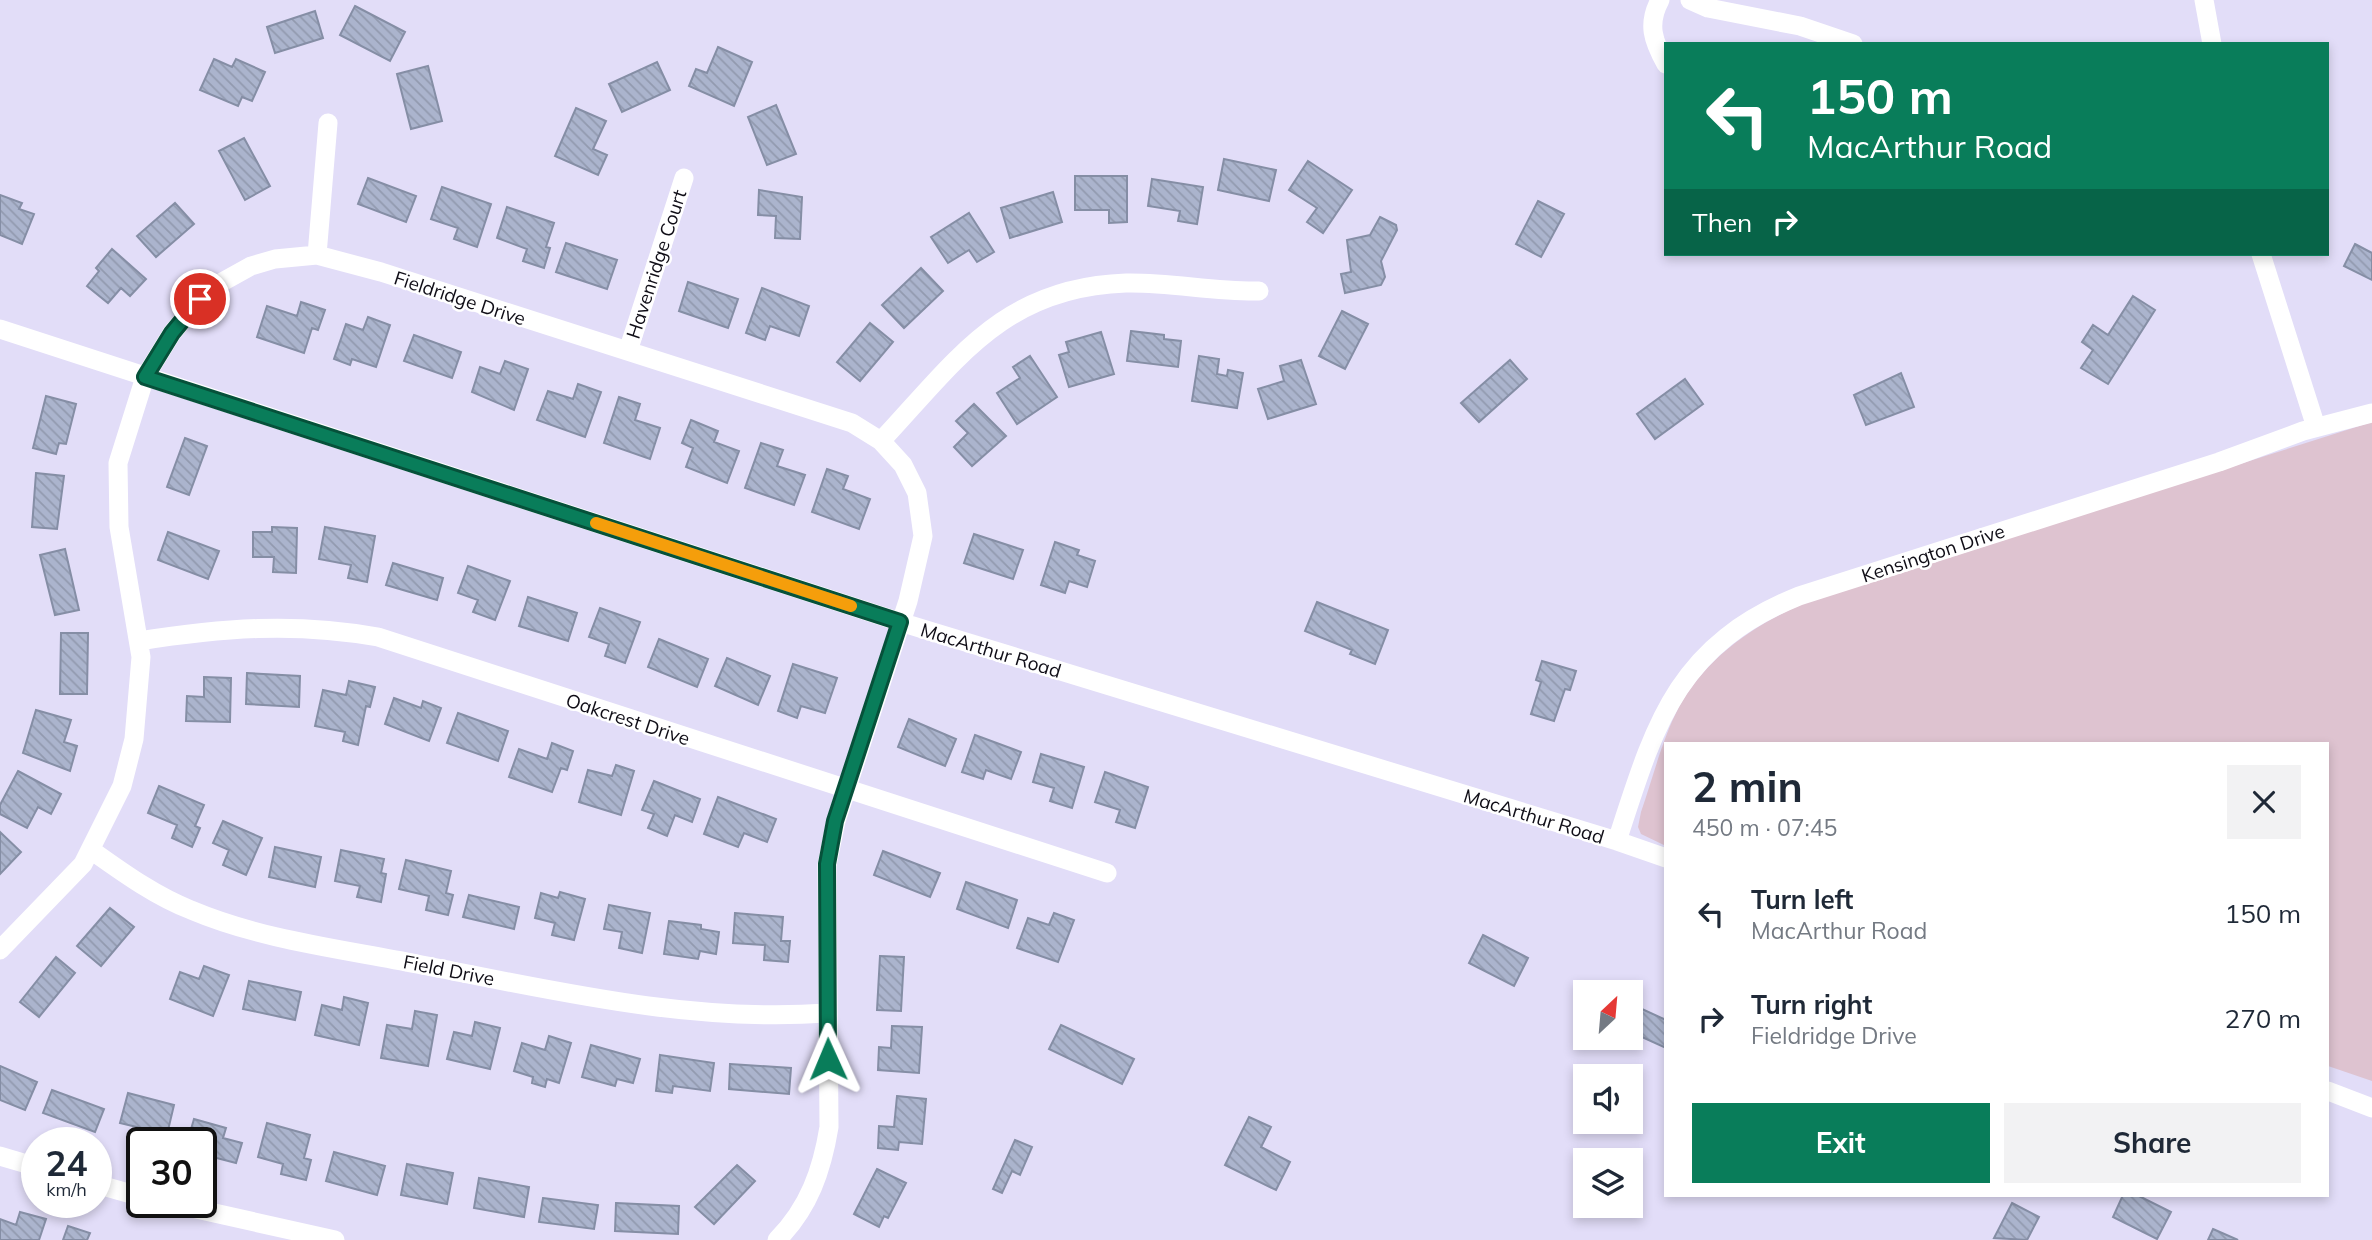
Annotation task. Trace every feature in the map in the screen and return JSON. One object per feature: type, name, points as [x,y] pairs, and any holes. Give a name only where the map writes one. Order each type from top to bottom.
[{"type":"street","points":[[1660,0],[1651,17],[1651,31],[1664,60]]},
{"type":"street","points":[[1690,0],[1708,8],[1800,26],[1847,42]]},
{"type":"street","points":[[2204,0],[2212,42]]},
{"type":"street","points":[[317,256],[328,123]]},
{"type":"street","name":"Havenridge Court","points":[[628,351],[684,177]]},
{"type":"street","name":"Fieldridge Drive","points":[[0,950],[64,887],[91,850],[122,786],[134,739],[140,684],[139,641],[119,527],[118,463],[145,377],[184,316],[215,286],[263,263],[317,256],[381,272],[852,423],[881,441],[911,478],[923,521],[922,551],[845,791],[827,864],[830,1127],[824,1161],[798,1215],[777,1240]]},
{"type":"street","points":[[2262,256],[2316,427]]},
{"type":"street","points":[[881,441],[955,358],[982,334],[1032,304],[1101,285],[1128,283],[1259,291]]},
{"type":"street","name":"MacArthur Road","points":[[0,329],[900,622],[1664,857]]},
{"type":"street","name":"Kensington Drive","points":[[1617,841],[1646,756],[1678,687],[1704,654],[1756,615],[1799,596],[2219,462],[2316,427],[2372,413]]},
{"type":"street","name":"Oakcrest Drive","points":[[139,641],[263,626],[311,627],[378,637],[845,791],[1107,873]]},
{"type":"street","name":"Field Drive","points":[[91,850],[188,909],[254,932],[595,998],[675,1010],[792,1016],[827,1013]]},
{"type":"street","points":[[2329,1091],[2372,1108]]},
{"type":"street","points":[[0,1156],[21,1162]]},
{"type":"street","points":[[217,1214],[335,1240]]},
{"type":"shaded area","points":[[2372,422],[2372,1081],[2329,1066],[2329,742],[1664,742],[1673,719],[1691,688],[1721,655],[1756,628],[1815,599]]},
{"type":"shaded area","points":[[1664,742],[1664,845],[1641,834],[1638,827]]},
{"type":"building","points":[[355,6],[405,32],[390,61],[340,35]]},
{"type":"building","points":[[315,11],[323,38],[275,53],[267,27]]},
{"type":"building","points":[[718,47],[752,62],[734,106],[689,86],[696,69],[707,73]]},
{"type":"building","points":[[214,59],[232,67],[236,59],[265,72],[252,101],[242,97],[238,106],[200,90]]},
{"type":"building","points":[[657,62],[670,90],[622,112],[609,84]]},
{"type":"building","points":[[428,66],[442,121],[411,129],[397,74]]},
{"type":"building","points":[[776,105],[796,154],[767,165],[748,117]]},
{"type":"building","points":[[576,108],[606,121],[593,149],[607,155],[598,175],[555,156]]},
{"type":"building","points":[[244,138],[270,186],[245,200],[219,151]]},
{"type":"building","points":[[1224,159],[1276,170],[1269,201],[1218,190]]},
{"type":"building","points":[[1308,161],[1352,190],[1323,233],[1307,222],[1317,208],[1289,190]]},
{"type":"building","points":[[1075,176],[1127,176],[1127,222],[1109,223],[1109,210],[1075,210]]},
{"type":"building","points":[[368,178],[416,196],[406,222],[358,204]]},
{"type":"building","points":[[1152,179],[1203,187],[1197,224],[1178,221],[1180,211],[1148,206]]},
{"type":"building","points":[[442,187],[491,204],[477,247],[454,239],[458,228],[431,219]]},
{"type":"building","points":[[759,190],[802,197],[800,239],[775,238],[776,216],[758,215]]},
{"type":"building","points":[[1053,192],[1062,222],[1010,238],[1001,208]]},
{"type":"building","points":[[0,195],[22,203],[19,209],[34,214],[22,244],[0,235]]},
{"type":"building","points":[[1538,201],[1564,214],[1541,257],[1516,244]]},
{"type":"building","points":[[175,203],[194,224],[156,257],[137,236]]},
{"type":"building","points":[[507,207],[554,223],[546,247],[550,248],[544,268],[523,261],[527,249],[497,238]]},
{"type":"building","points":[[969,213],[994,252],[977,262],[969,250],[948,263],[931,237]]},
{"type":"building","points":[[1380,217],[1396,225],[1397,230],[1381,261],[1385,277],[1381,285],[1345,293],[1341,274],[1351,272],[1347,240],[1370,235]]},
{"type":"building","points":[[566,243],[617,260],[607,289],[556,272]]},
{"type":"building","points":[[2355,244],[2372,253],[2372,280],[2344,266]]},
{"type":"building","points":[[112,249],[146,279],[130,296],[121,288],[108,303],[87,286],[99,271],[96,268]]},
{"type":"building","points":[[921,268],[943,291],[904,328],[882,305]]},
{"type":"building","points":[[688,282],[738,299],[728,328],[679,311]]},
{"type":"building","points":[[762,288],[809,306],[799,336],[770,326],[765,340],[746,333]]},
{"type":"building","points":[[2133,296],[2155,310],[2108,384],[2081,368],[2093,350],[2082,342],[2093,325],[2108,335]]},
{"type":"building","points":[[301,302],[325,310],[318,330],[312,328],[304,353],[257,337],[267,306],[297,316]]},
{"type":"building","points":[[1342,311],[1368,324],[1345,369],[1319,356]]},
{"type":"building","points":[[368,317],[390,325],[376,367],[352,359],[350,365],[334,359],[346,324],[363,330]]},
{"type":"building","points":[[870,323],[893,342],[860,381],[837,362]]},
{"type":"building","points":[[1131,331],[1164,335],[1164,339],[1181,341],[1178,367],[1127,361]]},
{"type":"building","points":[[1101,332],[1114,374],[1069,387],[1059,355],[1069,352],[1066,342]]},
{"type":"building","points":[[414,335],[461,352],[452,378],[404,361]]},
{"type":"building","points":[[1030,356],[1057,397],[1017,424],[997,393],[1020,378],[1013,367]]},
{"type":"building","points":[[1199,356],[1219,359],[1217,374],[1227,376],[1228,370],[1243,373],[1237,408],[1192,401]]},
{"type":"building","points":[[1301,360],[1316,404],[1268,419],[1258,389],[1284,381],[1280,366]]},
{"type":"building","points":[[1510,360],[1527,379],[1479,422],[1461,403]]},
{"type":"building","points":[[505,361],[528,369],[514,410],[472,392],[480,367],[500,374]]},
{"type":"building","points":[[1901,373],[1914,407],[1866,425],[1854,395]]},
{"type":"building","points":[[1685,379],[1703,404],[1655,439],[1637,414]]},
{"type":"building","points":[[578,384],[601,392],[585,437],[537,420],[548,391],[573,399]]},
{"type":"building","points":[[46,396],[76,404],[66,444],[59,443],[56,454],[33,448]]},
{"type":"building","points":[[619,397],[640,404],[635,420],[660,428],[650,459],[604,443]]},
{"type":"building","points":[[974,404],[1006,436],[972,466],[954,447],[968,433],[956,421]]},
{"type":"building","points":[[691,420],[718,431],[714,442],[739,451],[727,483],[686,467],[693,448],[682,443]]},
{"type":"building","points":[[185,438],[207,446],[189,495],[167,487]]},
{"type":"building","points":[[761,443],[783,450],[777,466],[805,475],[794,505],[745,488]]},
{"type":"building","points":[[827,469],[848,476],[843,489],[870,499],[859,529],[812,512]]},
{"type":"building","points":[[36,473],[64,476],[57,529],[32,527]]},
{"type":"building","points":[[272,527],[297,528],[296,573],[273,572],[274,557],[253,557],[253,532],[272,532]]},
{"type":"building","points":[[325,527],[375,536],[367,582],[348,578],[351,565],[319,559]]},
{"type":"building","points":[[168,532],[219,551],[208,579],[158,560]]},
{"type":"building","points":[[974,534],[1023,550],[1013,579],[964,563]]},
{"type":"building","points":[[1055,542],[1079,550],[1077,555],[1095,561],[1087,587],[1069,581],[1065,593],[1041,585]]},
{"type":"building","points":[[65,549],[79,610],[55,615],[40,555]]},
{"type":"building","points":[[393,563],[443,578],[437,600],[386,585]]},
{"type":"building","points":[[468,566],[510,581],[495,620],[473,612],[478,600],[458,593]]},
{"type":"building","points":[[528,597],[577,613],[568,641],[519,626]]},
{"type":"building","points":[[1317,602],[1388,630],[1375,664],[1350,654],[1352,650],[1305,631]]},
{"type":"building","points":[[600,608],[640,622],[625,663],[605,656],[609,644],[589,637]]},
{"type":"building","points":[[61,633],[88,633],[87,694],[60,694]]},
{"type":"building","points":[[659,639],[708,659],[697,687],[648,667]]},
{"type":"building","points":[[727,658],[770,676],[758,705],[715,686]]},
{"type":"building","points":[[1542,661],[1576,671],[1570,690],[1565,689],[1554,721],[1531,714],[1541,682],[1536,680]]},
{"type":"building","points":[[793,664],[837,678],[825,713],[801,706],[797,718],[778,711]]},
{"type":"building","points":[[247,673],[300,676],[299,707],[246,704]]},
{"type":"building","points":[[204,677],[231,678],[230,722],[186,721],[187,696],[204,697]]},
{"type":"building","points":[[349,681],[375,687],[370,707],[366,706],[358,745],[343,741],[345,732],[315,726],[323,690],[346,695]]},
{"type":"building","points":[[394,698],[421,708],[423,701],[441,708],[429,741],[385,724]]},
{"type":"building","points":[[36,710],[71,720],[64,742],[77,746],[70,771],[23,753]]},
{"type":"building","points":[[458,713],[508,731],[498,761],[447,743]]},
{"type":"building","points":[[909,719],[956,739],[945,766],[898,747]]},
{"type":"building","points":[[975,735],[1021,752],[1011,779],[986,770],[983,779],[962,772]]},
{"type":"building","points":[[552,743],[573,751],[567,770],[561,768],[552,792],[509,777],[519,749],[547,759]]},
{"type":"building","points":[[1041,754],[1084,767],[1072,808],[1050,801],[1054,788],[1033,782]]},
{"type":"building","points":[[616,765],[634,771],[621,815],[579,802],[588,770],[612,776]]},
{"type":"building","points":[[18,771],[61,794],[51,814],[38,807],[27,828],[0,814],[0,805]]},
{"type":"building","points":[[1105,772],[1148,787],[1135,828],[1116,822],[1120,810],[1095,802]]},
{"type":"building","points":[[654,781],[700,799],[692,822],[675,815],[667,836],[648,828],[654,814],[642,810]]},
{"type":"building","points":[[159,786],[204,805],[195,826],[200,828],[192,847],[172,838],[177,825],[148,813]]},
{"type":"building","points":[[718,797],[776,819],[767,842],[744,833],[738,847],[704,834]]},
{"type":"building","points":[[223,821],[262,838],[246,875],[223,865],[229,850],[213,843]]},
{"type":"building","points":[[0,832],[21,852],[0,874]]},
{"type":"building","points":[[275,847],[321,857],[315,887],[269,877]]},
{"type":"building","points":[[341,850],[384,859],[381,873],[386,874],[381,902],[357,897],[360,886],[335,881]]},
{"type":"building","points":[[883,851],[940,873],[930,897],[874,875]]},
{"type":"building","points":[[406,860],[451,871],[446,893],[453,895],[448,915],[426,910],[429,896],[399,889]]},
{"type":"building","points":[[966,882],[1017,900],[1008,928],[957,909]]},
{"type":"building","points":[[560,892],[585,899],[574,940],[552,935],[555,923],[535,918],[541,893],[558,898]]},
{"type":"building","points":[[469,895],[519,907],[514,929],[463,917]]},
{"type":"building","points":[[609,905],[650,913],[642,953],[619,948],[622,932],[604,929]]},
{"type":"building","points":[[110,908],[134,927],[101,966],[77,946]]},
{"type":"building","points":[[735,913],[783,917],[781,941],[790,941],[788,962],[764,960],[765,945],[733,943]]},
{"type":"building","points":[[1054,913],[1074,920],[1058,962],[1017,948],[1028,918],[1049,925]]},
{"type":"building","points":[[669,921],[701,925],[701,929],[719,932],[716,954],[700,951],[698,959],[664,954]]},
{"type":"building","points":[[1483,935],[1528,958],[1514,986],[1469,963]]},
{"type":"building","points":[[880,956],[904,957],[901,1011],[877,1010]]},
{"type":"building","points":[[56,957],[75,973],[39,1017],[20,1002]]},
{"type":"building","points":[[204,966],[229,975],[213,1016],[170,999],[180,972],[199,979]]},
{"type":"building","points":[[249,981],[301,992],[295,1020],[243,1009]]},
{"type":"building","points":[[344,997],[368,1003],[359,1045],[315,1035],[322,1005],[342,1010]]},
{"type":"building","points":[[1643,1009],[1664,1019],[1664,1047],[1643,1037]]},
{"type":"building","points":[[415,1011],[437,1015],[428,1066],[381,1058],[387,1025],[412,1029]]},
{"type":"building","points":[[475,1022],[500,1028],[490,1069],[447,1059],[454,1032],[472,1036]]},
{"type":"building","points":[[1061,1025],[1134,1059],[1122,1084],[1049,1049]]},
{"type":"building","points":[[892,1026],[922,1027],[919,1073],[878,1070],[879,1047],[891,1048]]},
{"type":"building","points":[[549,1036],[571,1043],[559,1083],[547,1079],[545,1087],[532,1083],[533,1077],[514,1071],[522,1043],[545,1050]]},
{"type":"building","points":[[591,1045],[640,1059],[633,1083],[617,1079],[615,1086],[582,1077]]},
{"type":"building","points":[[660,1055],[714,1063],[710,1091],[673,1086],[672,1093],[656,1091]]},
{"type":"building","points":[[730,1064],[791,1068],[789,1094],[729,1089]]},
{"type":"building","points":[[0,1066],[37,1082],[25,1110],[0,1100]]},
{"type":"building","points":[[52,1090],[104,1109],[97,1127],[81,1127],[43,1113]]},
{"type":"building","points":[[128,1093],[174,1105],[169,1127],[137,1127],[120,1123]]},
{"type":"building","points":[[897,1096],[926,1099],[922,1144],[899,1142],[898,1150],[878,1148],[879,1126],[894,1127]]},
{"type":"building","points":[[1249,1117],[1271,1127],[1261,1147],[1290,1162],[1276,1190],[1225,1165]]},
{"type":"building","points":[[194,1119],[226,1128],[223,1138],[242,1143],[236,1163],[217,1158],[217,1127],[192,1127]]},
{"type":"building","points":[[267,1123],[310,1135],[304,1158],[311,1160],[306,1180],[281,1174],[283,1164],[258,1157]]},
{"type":"building","points":[[1015,1140],[1032,1147],[1020,1175],[1012,1171],[1002,1193],[993,1189]]},
{"type":"building","points":[[334,1152],[385,1166],[377,1195],[326,1181]]},
{"type":"building","points":[[407,1164],[453,1173],[447,1204],[401,1195]]},
{"type":"building","points":[[737,1165],[755,1181],[714,1224],[695,1207]]},
{"type":"building","points":[[877,1169],[906,1183],[888,1218],[884,1216],[879,1227],[854,1214]]},
{"type":"building","points":[[479,1178],[529,1187],[524,1217],[474,1208]]},
{"type":"building","points":[[2122,1197],[2141,1197],[2171,1212],[2157,1239],[2113,1217]]},
{"type":"building","points":[[543,1198],[598,1205],[594,1229],[539,1222]]},
{"type":"building","points":[[616,1203],[679,1206],[678,1234],[615,1231]]},
{"type":"building","points":[[2012,1203],[2039,1217],[2027,1240],[1994,1238]]},
{"type":"building","points":[[20,1212],[21,1218],[46,1219],[39,1240],[0,1240],[0,1219],[16,1225]]},
{"type":"building","points":[[68,1226],[90,1233],[87,1240],[63,1240]]},
{"type":"building","points":[[2213,1229],[2238,1240],[2208,1240]]},
{"type":"slow traffic","points":[[596,523],[851,606]]},
{"type":"route","points":[[200,299],[172,333],[145,377],[900,622],[835,821],[827,864],[828,1059]]}]
